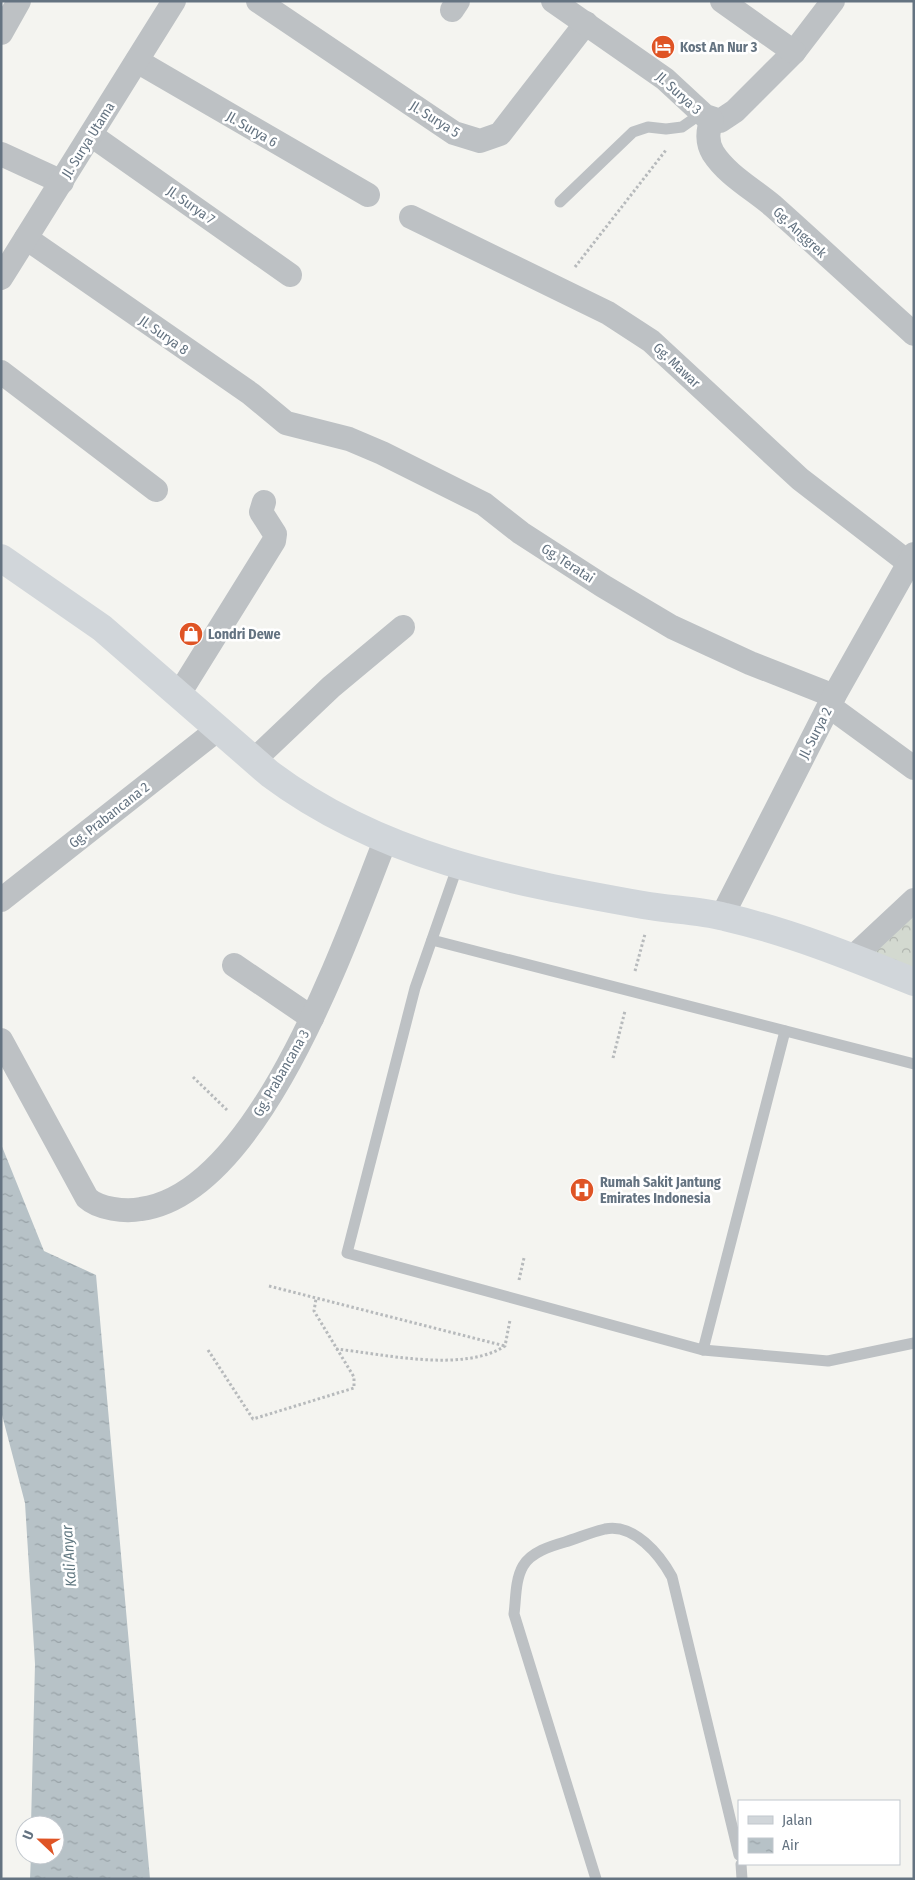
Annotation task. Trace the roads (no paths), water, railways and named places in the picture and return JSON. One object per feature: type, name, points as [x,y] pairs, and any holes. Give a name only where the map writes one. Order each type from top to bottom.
[{"type":"street","points":[[1,32],[19,1]]},
{"type":"street","name":"Jl. Surya Utama","points":[[1,278],[174,1]]},
{"type":"street","name":"Jl. Surya 5","points":[[258,1],[454,133],[480,141],[500,134],[586,24]]},
{"type":"street","name":"Jl. Surya 3","points":[[553,1],[665,78],[707,116],[720,121],[735,111],[794,52],[833,1]]},
{"type":"street","points":[[722,1],[794,52]]},
{"type":"street","name":"Jl. Surya 6","points":[[136,61],[368,195]]},
{"type":"street","name":"Gg. Anggrek","points":[[707,116],[708,141],[714,154],[724,166],[772,205],[914,334]]},
{"type":"street","name":"Jl. Surya 7","points":[[91,135],[290,275]]},
{"type":"street","points":[[1,154],[62,182]]},
{"type":"street","name":"Gg. Mawar","points":[[411,217],[608,313],[651,341],[793,473],[911,559]]},
{"type":"street","name":"Jl. Surya 8","points":[[26,238],[251,394],[275,417],[304,428]]},
{"type":"street","points":[[1,372],[156,490]]},
{"type":"street","name":"Gg. Teratai","points":[[304,428],[349,439],[465,493],[484,504],[521,533],[603,586],[672,627],[832,701],[914,768]]},
{"type":"street","points":[[178,694],[274,541],[275,534],[261,512],[264,502]]},
{"type":"street","points":[[1,559],[102,628],[253,761],[299,794],[357,828],[385,841],[458,865],[571,892],[722,916],[763,927],[853,957],[914,982]]},
{"type":"street","name":"Jl. Surya 2","points":[[722,916],[832,701],[911,559]]},
{"type":"street","points":[[253,761],[331,687],[404,627]]},
{"type":"street","name":"Gg. Prabancana 2","points":[[1,900],[217,730]]},
{"type":"street","name":"Gg. Prabancana 3","points":[[1,1040],[84,1194],[91,1201],[129,1211],[152,1208],[168,1200],[217,1168],[248,1130],[301,1043],[385,841]]},
{"type":"street","points":[[853,957],[914,900]]},
{"type":"street","points":[[234,965],[312,1018]]},
{"type":"lane","points":[[560,202],[633,132],[648,127],[666,129],[682,127],[707,116]]},
{"type":"lane","points":[[458,865],[415,988],[347,1253],[703,1350],[828,1361],[914,1343]]},
{"type":"lane","points":[[432,940],[914,1064]]},
{"type":"lane","points":[[703,1350],[785,1031]]},
{"type":"lane","points":[[596,1879],[514,1614],[518,1578],[523,1564],[543,1549],[607,1529],[624,1531],[639,1537],[664,1562],[672,1577],[738,1851]]},
{"type":"lane","points":[[741,1865],[742,1879]]},
{"type":"water","name":"Kali Anyar","points":[[1,1144],[44,1251],[96,1275],[150,1879],[30,1879],[31,1865],[65,1865],[65,1815],[31,1815],[35,1664],[25,1503],[1,1411]]},
{"type":"place","name":"Kost An Nur 3","points":[[663,47]]},
{"type":"place","name":"Londri Dewe","points":[[191,634]]},
{"type":"place","name":"Rumah Sakit Jantung Emirates Indonesia","points":[[582,1190]]}]
